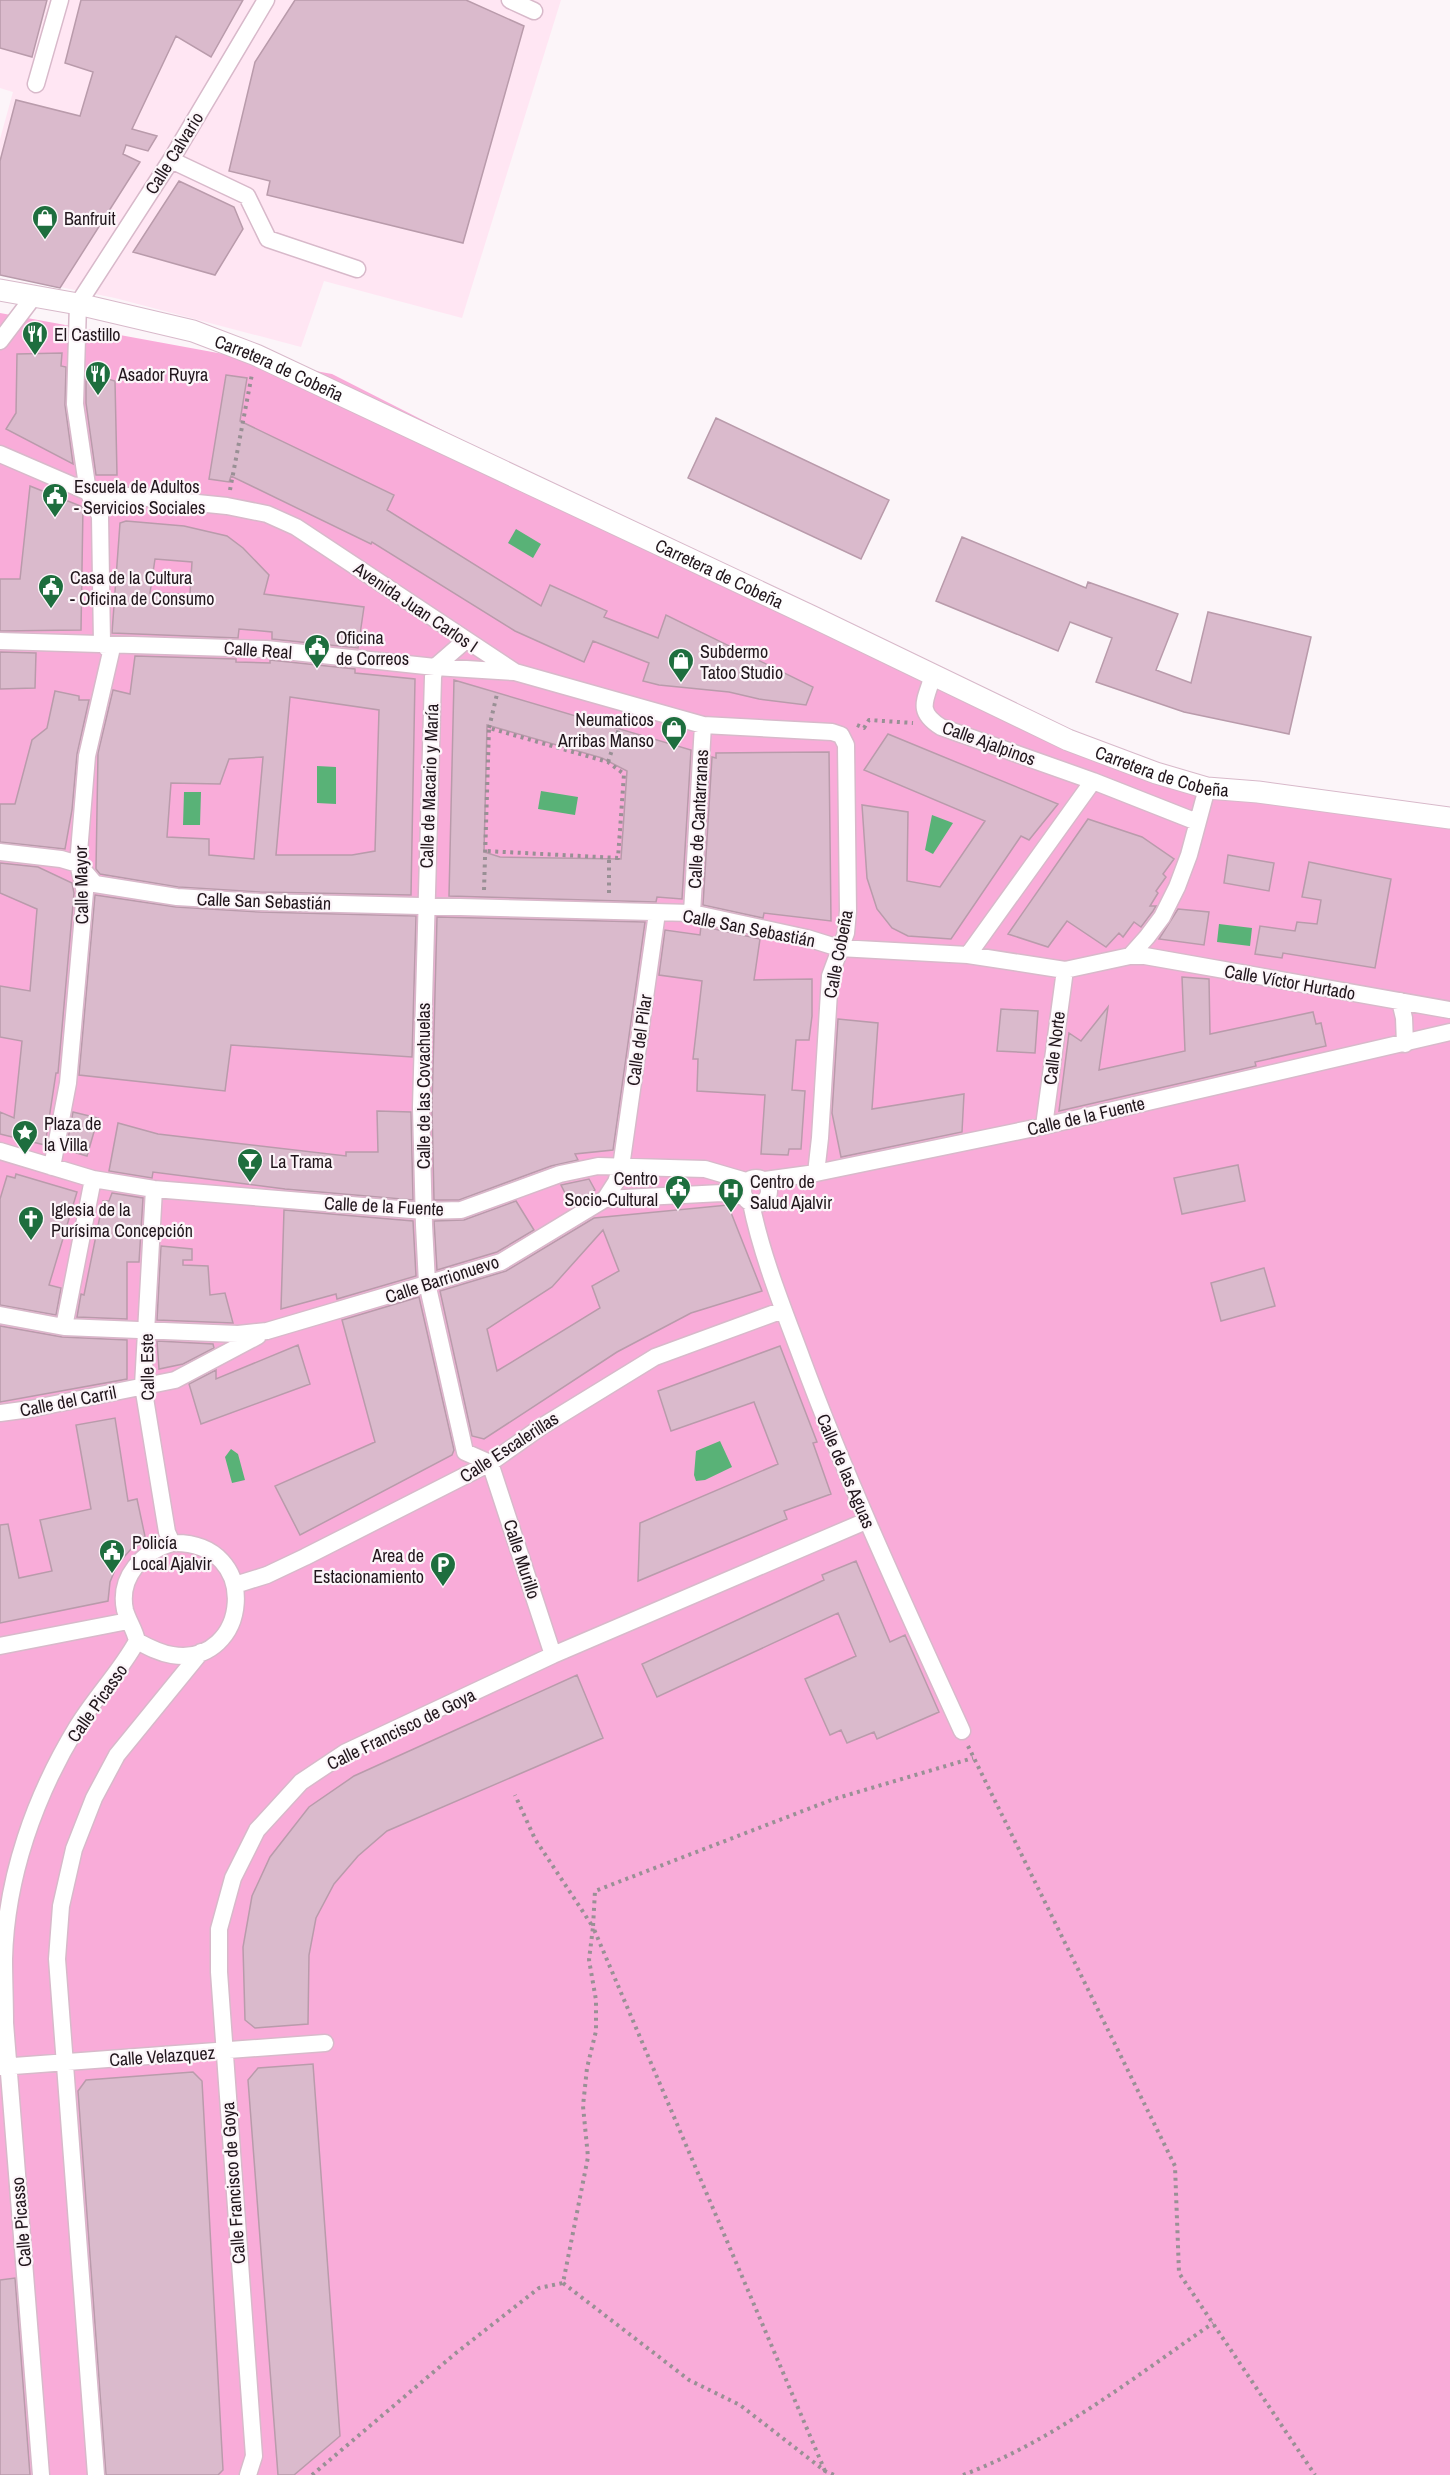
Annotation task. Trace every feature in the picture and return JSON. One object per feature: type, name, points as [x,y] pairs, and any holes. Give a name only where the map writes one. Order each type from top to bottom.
[{"type":"street","points":[[36,84],[60,0]]},
{"type":"street","name":"Calle Calvario","points":[[78,304],[171,160],[266,0]]},
{"type":"street","points":[[510,0],[534,11]]},
{"type":"street","points":[[171,160],[247,196],[268,239],[357,269]]},
{"type":"street","name":"Carretera de Cobeña","points":[[0,290],[78,304],[193,331],[256,355],[1068,740],[1156,773],[1207,788],[1258,792],[1450,818]]},
{"type":"street","points":[[0,341],[34,296]]},
{"type":"street","points":[[78,304],[75,404],[88,492],[100,516],[102,643]]},
{"type":"street","name":"Avenida Juan Carlos I","points":[[0,454],[88,492],[227,506],[267,514],[296,526],[515,672],[704,725],[832,732],[845,728]]},
{"type":"street","points":[[435,668],[466,640]]},
{"type":"street","name":"Calle Real","points":[[0,641],[266,649],[435,668],[515,672]]},
{"type":"street","name":"Calle Mayor","points":[[52,1167],[68,1083],[79,963],[85,892],[78,864],[87,756],[111,652],[102,643]]},
{"type":"street","name":"Calle de Macario y María","points":[[425,905],[435,668]]},
{"type":"street","name":"Calle Ajalpinos","points":[[933,675],[924,707],[928,719],[941,727],[1093,781],[1197,822]]},
{"type":"street","name":"Calle de Cantarranas","points":[[692,914],[704,725]]},
{"type":"street","name":"Calle Cobeña","points":[[816,1173],[830,976],[846,933],[848,911],[845,728]]},
{"type":"street","points":[[968,955],[1093,781]]},
{"type":"street","points":[[1130,956],[1162,917],[1177,887],[1207,788]]},
{"type":"street","points":[[0,852],[61,859],[78,864]]},
{"type":"street","name":"Calle San Sebastián","points":[[78,864],[94,884],[177,897],[260,902],[692,914],[807,938],[839,948],[968,955],[1065,970],[1130,956]]},
{"type":"street","name":"Calle de las Covachuelas","points":[[425,905],[421,1108],[428,1283],[465,1452],[490,1463]]},
{"type":"street","name":"Calle del Pilar","points":[[621,1167],[657,914]]},
{"type":"street","name":"Calle Víctor Hurtado","points":[[1130,956],[1145,956],[1450,1010]]},
{"type":"street","name":"Calle Norte","points":[[1044,1125],[1065,970]]},
{"type":"street","points":[[1400,1001],[1404,1017],[1405,1044]]},
{"type":"street","name":"Calle de la Fuente","points":[[765,1180],[816,1173],[1044,1125],[1450,1032]]},
{"type":"street","points":[[0,1151],[52,1167]]},
{"type":"street","name":"Calle de la Fuente","points":[[52,1167],[93,1179],[154,1189],[424,1211],[461,1210],[560,1174],[598,1166],[705,1169],[747,1194]]},
{"type":"street","points":[[605,1199],[616,1182],[621,1167]]},
{"type":"street","points":[[605,1199],[722,1193],[747,1194],[760,1204],[767,1198],[770,1188],[765,1180],[755,1177],[747,1194]]},
{"type":"street","points":[[64,1327],[93,1179]]},
{"type":"street","name":"Calle Este","points":[[154,1189],[143,1386],[167,1532],[172,1543]]},
{"type":"street","name":"Calle de las Aguas","points":[[747,1194],[783,1310],[834,1447],[962,1731]]},
{"type":"street","name":"Calle Barrionuevo","points":[[267,1331],[501,1262],[605,1199]]},
{"type":"street","name":"Calle Escalerillas","points":[[235,1586],[267,1575],[305,1557],[490,1463],[541,1426],[655,1358],[783,1310]]},
{"type":"street","points":[[0,1315],[64,1327],[238,1334],[267,1331]]},
{"type":"street","name":"Calle del Carril","points":[[0,1413],[175,1380],[267,1331]]},
{"type":"street","name":"Calle Murillo","points":[[490,1463],[553,1655]]},
{"type":"street","name":"Calle Francisco de Goya","points":[[248,2475],[254,2456],[223,2051],[219,1929],[233,1878],[257,1830],[301,1782],[346,1752],[553,1655],[866,1521]]},
{"type":"street","points":[[96,2475],[57,1959],[61,1906],[74,1849],[94,1798],[117,1755],[201,1652],[224,1635],[232,1623],[237,1595],[229,1570],[211,1551],[186,1543],[172,1543],[149,1552],[132,1571],[124,1596],[128,1620],[137,1641],[172,1655],[201,1652]]},
{"type":"street","points":[[0,1646],[128,1620]]},
{"type":"street","name":"Calle Picasso","points":[[41,2475],[4,2067],[4,1957],[11,1899],[25,1836],[50,1775],[78,1725],[123,1666],[137,1641]]},
{"type":"street","name":"Calle Velazquez","points":[[4,2067],[325,2043]]},
{"type":"path","points":[[227,506],[256,355]]},
{"type":"path","points":[[484,891],[489,728],[497,694]]},
{"type":"path","points":[[845,728],[864,728],[869,720],[916,724],[928,719]]},
{"type":"path","points":[[486,851],[618,858],[624,774],[608,762],[489,728]]},
{"type":"path","points":[[608,762],[619,729]]},
{"type":"path","points":[[609,858],[609,895]]},
{"type":"path","points":[[962,1731],[973,1758],[1175,2166],[1179,2273],[1315,2475]]},
{"type":"path","points":[[563,2283],[588,2157],[583,2106],[587,2068],[596,2031],[596,2000],[589,1960],[595,1891],[834,1799],[973,1758]]},
{"type":"path","points":[[515,1795],[535,1839],[593,1927],[825,2471]]},
{"type":"path","points":[[312,2475],[456,2353],[539,2288],[563,2283],[689,2380],[740,2405],[825,2471],[834,2475]]},
{"type":"path","points":[[963,2475],[1009,2456],[1063,2426],[1213,2323]]},
{"type":"shaded area","points":[[0,0],[561,0],[462,318],[324,281],[301,347],[115,298],[0,275],[0,139],[13,92],[0,88]]},
{"type":"shaded area","points":[[0,313],[332,374],[720,571],[1156,776],[1450,809],[1450,2475],[0,2475]]},
{"type":"shaded area","points":[[516,529],[541,544],[533,558],[508,543]]},
{"type":"shaded area","points":[[317,766],[336,767],[336,804],[317,803]]},
{"type":"shaded area","points":[[541,791],[578,797],[575,815],[538,809]]},
{"type":"shaded area","points":[[184,792],[201,792],[200,825],[183,825]]},
{"type":"shaded area","points":[[932,815],[953,823],[933,854],[925,850]]},
{"type":"shaded area","points":[[1219,924],[1252,928],[1250,946],[1217,942]]},
{"type":"shaded area","points":[[720,1441],[732,1467],[705,1480],[696,1481],[694,1475],[696,1451]]},
{"type":"shaded area","points":[[231,1449],[238,1454],[245,1480],[232,1483],[225,1457]]},
{"type":"building","points":[[0,0],[47,0],[32,57],[0,48]]},
{"type":"building","points":[[81,0],[243,0],[211,57],[176,36],[132,129],[157,136],[148,151],[126,145],[123,154],[140,162],[60,288],[0,275],[0,161],[16,100],[80,116],[93,72],[65,63]]},
{"type":"building","points":[[295,0],[466,0],[524,26],[463,243],[267,195],[270,181],[229,171],[255,62]]},
{"type":"building","points":[[179,181],[234,207],[243,229],[215,275],[133,252]]},
{"type":"building","points":[[62,353],[61,366],[66,367],[65,405],[73,464],[6,429],[16,413],[17,354]]},
{"type":"building","points":[[86,373],[115,381],[117,475],[96,475],[86,403]]},
{"type":"building","points":[[226,375],[247,378],[240,421],[394,495],[387,510],[541,606],[550,585],[607,611],[604,617],[658,638],[666,615],[813,687],[806,705],[643,681],[649,663],[593,641],[584,662],[515,631],[372,542],[371,544],[231,476],[229,482],[209,479]]},
{"type":"building","points":[[716,418],[889,500],[861,559],[688,478]]},
{"type":"building","points":[[30,486],[83,507],[81,630],[0,631],[0,579],[20,579]]},
{"type":"building","points":[[126,521],[184,526],[227,536],[243,548],[269,575],[264,594],[364,607],[358,648],[272,639],[272,632],[239,629],[238,638],[112,633],[120,523]],"holes":[[[155,559],[192,562],[190,594],[150,593]]]},
{"type":"building","points":[[962,537],[1086,588],[1088,582],[1178,614],[1156,670],[1191,683],[1208,612],[1311,637],[1289,734],[1184,712],[1096,682],[1112,638],[1070,622],[1058,651],[936,601]]},
{"type":"building","points":[[0,652],[36,653],[35,688],[0,689]]},
{"type":"building","points":[[135,656],[236,659],[236,662],[270,663],[270,660],[355,669],[355,673],[415,679],[411,895],[260,892],[178,887],[100,874],[96,869],[98,753],[113,690],[130,694]],"holes":[[[290,697],[379,710],[375,851],[352,855],[276,855]],[[263,757],[254,859],[209,855],[209,839],[167,837],[171,783],[220,784],[229,759]]]},
{"type":"building","points":[[454,680],[691,750],[682,899],[657,897],[656,902],[449,896]],"holes":[[[487,725],[602,758],[627,771],[621,859],[500,857],[484,852]]]},
{"type":"building","points":[[55,691],[79,696],[79,700],[89,700],[77,754],[72,810],[65,849],[0,842],[0,804],[15,804],[32,740],[47,728]]},
{"type":"building","points":[[888,734],[1058,804],[1029,840],[1021,836],[951,939],[908,936],[892,928],[877,909],[867,878],[862,805],[908,812],[907,881],[940,887],[985,821],[864,770]]},
{"type":"building","points":[[829,752],[831,921],[764,913],[763,918],[703,905],[712,757],[716,758],[716,753]]},
{"type":"building","points":[[1088,819],[1142,837],[1174,859],[1163,874],[1166,877],[1156,891],[1158,893],[1150,906],[1156,906],[1153,911],[1141,927],[1134,922],[1123,937],[1119,933],[1106,947],[1067,921],[1048,947],[1008,934]]},
{"type":"building","points":[[1228,855],[1274,863],[1269,891],[1224,883]]},
{"type":"building","points":[[1309,862],[1391,879],[1375,968],[1283,953],[1282,958],[1255,954],[1260,926],[1295,931],[1297,922],[1317,924],[1321,900],[1302,897]]},
{"type":"building","points":[[0,863],[38,867],[72,883],[74,893],[58,1073],[56,1073],[45,1145],[0,1134],[0,1112],[14,1118],[22,1041],[0,1037],[0,986],[30,991],[37,909],[0,893]]},
{"type":"building","points":[[95,895],[176,907],[260,912],[416,916],[412,1057],[231,1045],[225,1091],[79,1075]]},
{"type":"building","points":[[1178,909],[1209,912],[1204,945],[1159,939]]},
{"type":"building","points":[[437,917],[645,922],[613,1150],[575,1154],[578,1160],[551,1166],[459,1200],[434,1200],[432,1108]]},
{"type":"building","points":[[701,926],[760,939],[754,980],[812,979],[812,1016],[809,1040],[796,1040],[792,1090],[805,1091],[801,1149],[789,1149],[788,1155],[761,1154],[765,1095],[697,1091],[698,1059],[693,1059],[702,981],[659,975],[665,930],[700,935]]},
{"type":"building","points":[[1182,977],[1209,979],[1210,1034],[1313,1012],[1316,1024],[1321,1023],[1326,1046],[1255,1062],[1256,1066],[1059,1111],[1069,1033],[1081,1041],[1108,1007],[1099,1070],[1185,1051]]},
{"type":"building","points":[[1001,1009],[1038,1011],[1035,1053],[997,1051]]},
{"type":"building","points":[[838,1019],[878,1023],[872,1109],[964,1094],[962,1132],[841,1157],[832,1113]]},
{"type":"building","points":[[377,1111],[411,1112],[413,1200],[285,1189],[153,1172],[152,1178],[109,1171],[118,1123],[158,1134],[346,1156],[346,1152],[378,1152]]},
{"type":"building","points":[[73,1112],[98,1118],[87,1156],[66,1150]]},
{"type":"building","points":[[1238,1165],[1245,1201],[1182,1214],[1174,1178]]},
{"type":"building","name":"Iglesia de la Purísima Concepción","points":[[16,1174],[77,1192],[49,1285],[61,1288],[56,1315],[0,1305],[0,1199],[7,1176],[15,1178]]},
{"type":"building","points":[[589,1179],[595,1190],[572,1207],[561,1185]]},
{"type":"building","points":[[112,1193],[143,1198],[139,1262],[127,1262],[127,1319],[77,1317],[81,1294],[84,1295],[103,1201],[109,1201]]},
{"type":"building","points":[[516,1201],[534,1230],[497,1252],[437,1270],[434,1221],[464,1220]]},
{"type":"building","points":[[728,1205],[762,1291],[691,1313],[617,1352],[484,1439],[472,1436],[440,1291],[506,1271],[594,1218]],"holes":[[[603,1230],[619,1271],[592,1286],[600,1308],[497,1371],[487,1329],[552,1287]]]},
{"type":"building","points":[[284,1210],[413,1221],[416,1276],[337,1299],[336,1294],[281,1309]]},
{"type":"building","points":[[161,1246],[192,1249],[192,1260],[183,1260],[183,1265],[208,1266],[210,1295],[225,1293],[233,1323],[157,1320]]},
{"type":"building","points":[[1264,1268],[1275,1306],[1221,1321],[1211,1283]]},
{"type":"building","points":[[419,1297],[454,1450],[452,1455],[300,1535],[275,1486],[375,1442],[342,1320]]},
{"type":"building","points":[[0,1326],[62,1337],[127,1340],[127,1379],[0,1402]]},
{"type":"building","points":[[157,1341],[213,1344],[214,1348],[183,1364],[159,1369]]},
{"type":"building","points":[[298,1345],[310,1384],[201,1424],[189,1384],[216,1370],[216,1379]]},
{"type":"building","points":[[780,1346],[817,1442],[813,1443],[831,1494],[784,1511],[787,1519],[638,1581],[640,1523],[778,1464],[754,1402],[671,1431],[658,1391]]},
{"type":"building","points":[[115,1418],[128,1501],[137,1499],[146,1541],[131,1549],[117,1565],[110,1582],[108,1601],[0,1623],[0,1525],[8,1524],[19,1578],[52,1571],[40,1520],[91,1509],[76,1425]]},
{"type":"building","points":[[856,1561],[890,1642],[905,1635],[939,1712],[877,1739],[874,1732],[847,1743],[841,1730],[830,1735],[805,1679],[856,1656],[838,1613],[657,1697],[642,1664],[824,1580],[822,1575]]},
{"type":"building","points":[[577,1675],[603,1738],[387,1831],[358,1856],[334,1884],[316,1918],[309,1955],[308,2024],[255,2028],[245,2020],[243,1947],[252,1896],[270,1857],[309,1807],[354,1776]]},
{"type":"building","points":[[313,2064],[340,2436],[294,2475],[278,2475],[248,2080],[258,2068]]},
{"type":"building","points":[[193,2072],[202,2081],[223,2470],[218,2475],[106,2475],[78,2091],[86,2080]]},
{"type":"building","points":[[15,2278],[30,2475],[0,2475],[0,2280]]},
{"type":"place","name":"Banfruit","points":[[45,241]]},
{"type":"place","name":"El Castillo","points":[[35,357]]},
{"type":"place","name":"Asador Ruyra","points":[[98,397]]},
{"type":"place","name":"Escuela de Adultos - Servicios Sociales","points":[[55,519]]},
{"type":"place","name":"Casa de la Cultura - Oficina de Consumo","points":[[51,610]]},
{"type":"place","name":"Oficina de Correos","points":[[317,670]]},
{"type":"place","name":"Subdermo Tatoo Studio","points":[[681,684]]},
{"type":"place","name":"Neumaticos Arribas Manso","points":[[674,752]]},
{"type":"place","name":"Plaza de la Villa","points":[[25,1156]]},
{"type":"place","name":"La Trama","points":[[250,1184]]},
{"type":"place","name":"Centro Socio-Cultural","points":[[678,1211]]},
{"type":"place","name":"Centro de Salud Ajalvir","points":[[731,1214]]},
{"type":"place","name":"Iglesia de la Purísima Concepción","points":[[31,1242]]},
{"type":"place","name":"Policía Local Ajalvir","points":[[112,1575]]},
{"type":"place","name":"Area de Estacionamiento","points":[[443,1588]]}]
